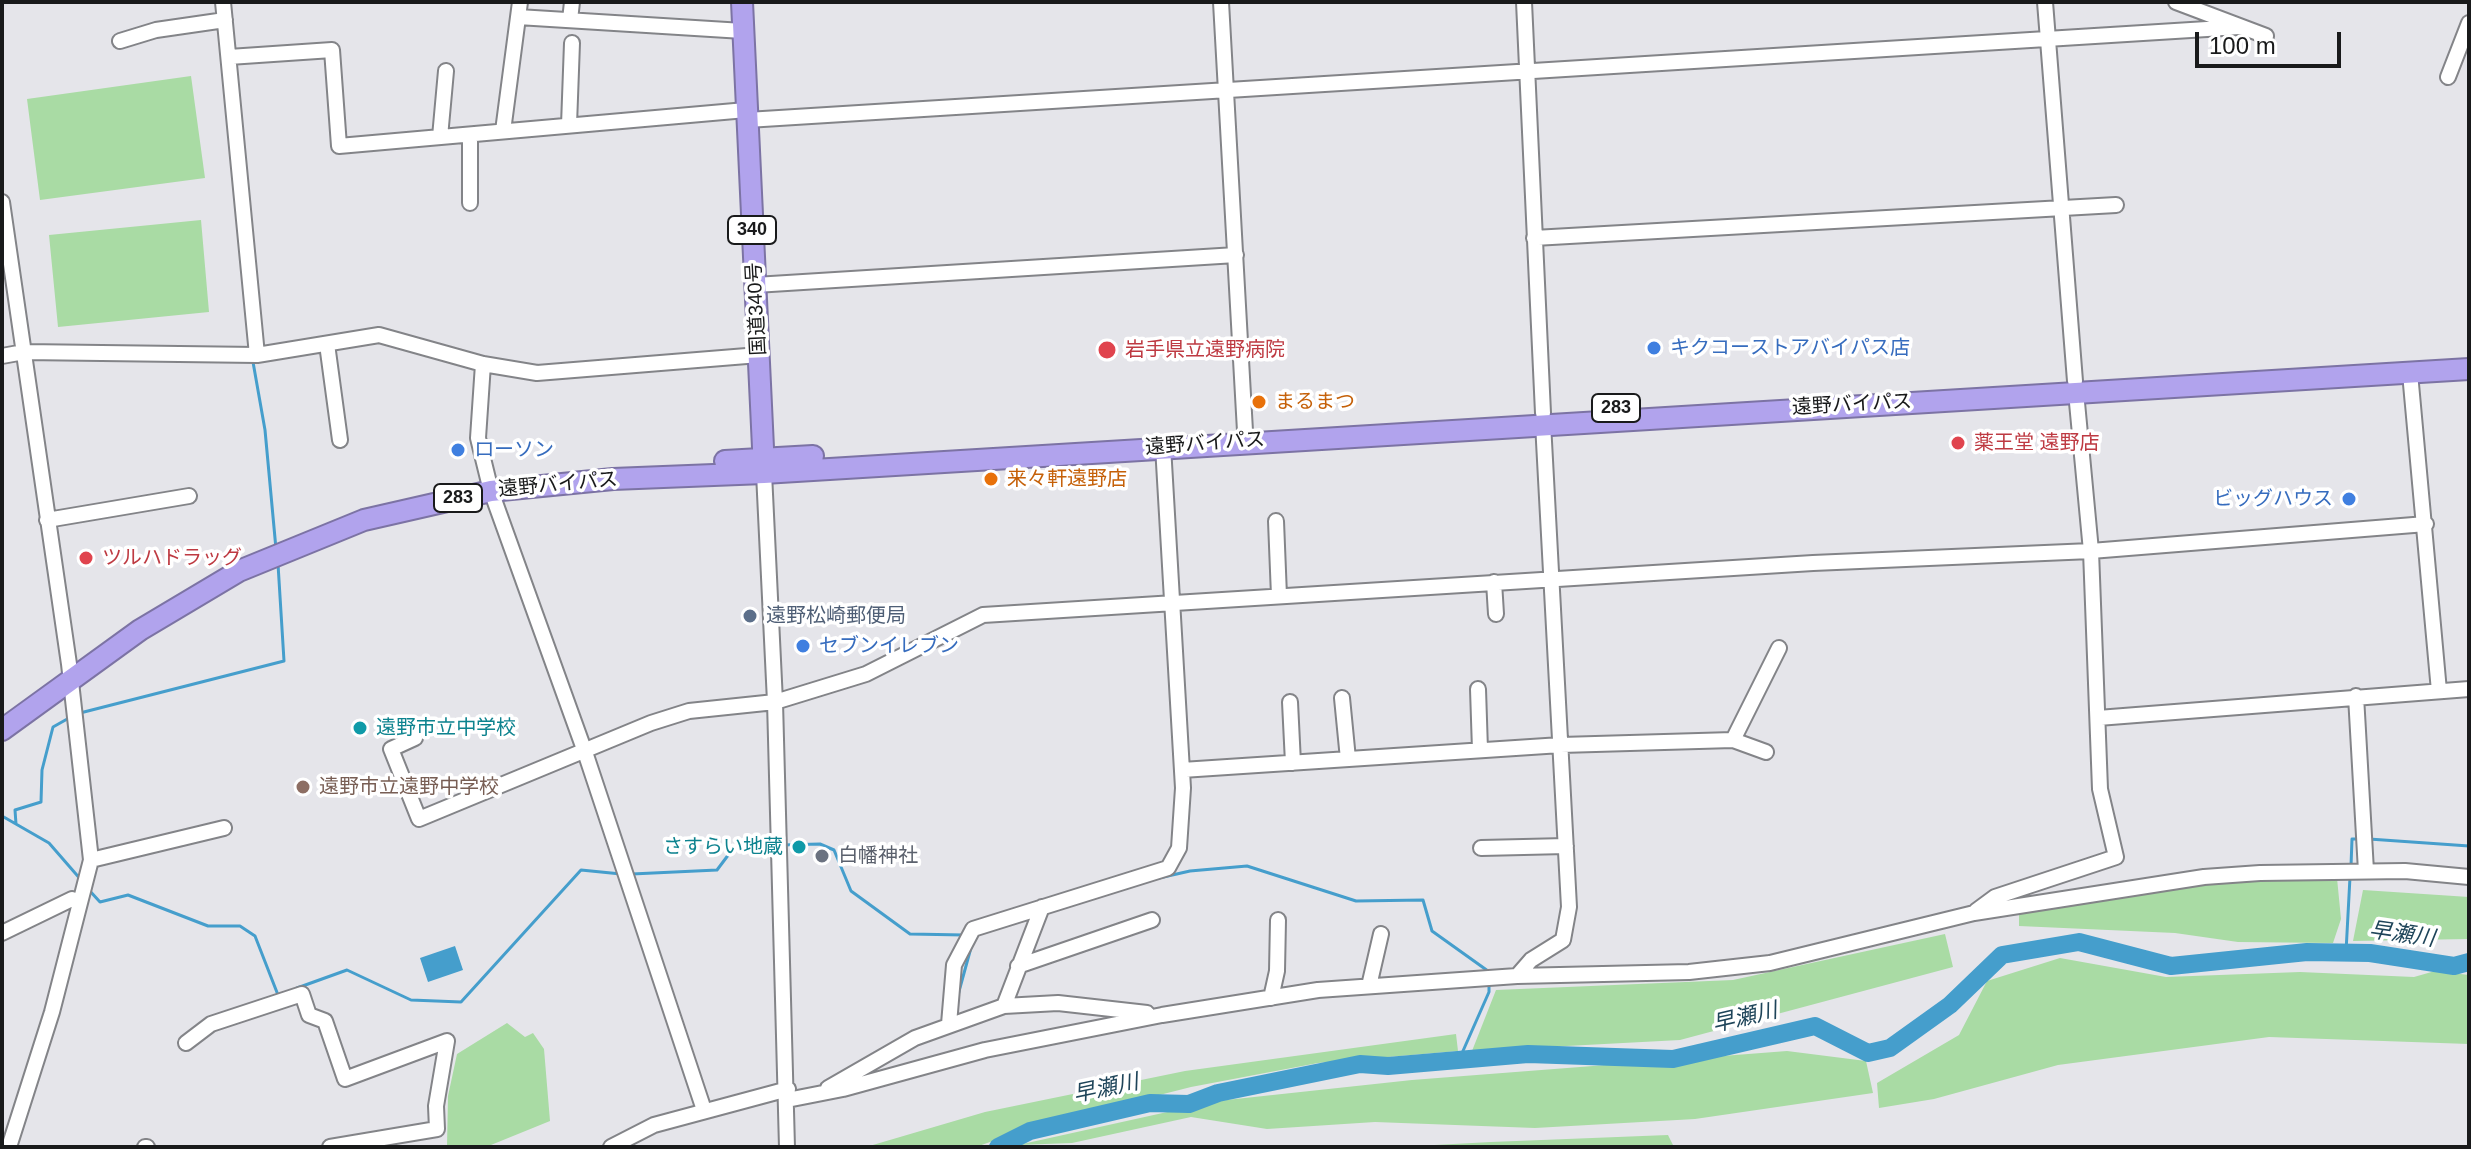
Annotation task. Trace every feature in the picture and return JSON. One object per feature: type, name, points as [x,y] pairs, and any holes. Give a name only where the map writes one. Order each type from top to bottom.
[{"type":"highway","name":"国道340号","points":[[742,2],[764,466]]},
{"type":"highway","name":"遠野バイパス","points":[[2,714],[173,609],[239,571],[284,550],[364,520],[490,486],[565,471],[764,466],[1163,446],[2469,358]]},
{"type":"highway","name":"遠野バイパス","points":[[2076,386],[2469,369]]},
{"type":"highway","name":"遠野バイパス","points":[[764,466],[1245,431],[1543,418]]},
{"type":"highway","name":"遠野バイパス","points":[[2,730],[70,672]]},
{"type":"street","points":[[223,2],[221,20],[229,57],[257,355]]},
{"type":"street","points":[[570,20],[572,2]]},
{"type":"street","points":[[1221,2],[1245,431]]},
{"type":"street","points":[[1517,976],[1531,960],[1563,940],[1569,907],[1524,2]]},
{"type":"street","points":[[1974,913],[1995,897],[2116,857],[2100,789],[2091,551],[2045,2]]},
{"type":"street","points":[[2176,2],[2266,36]]},
{"type":"street","points":[[503,131],[519,9],[570,20],[743,31]]},
{"type":"street","points":[[120,41],[156,30],[221,20]]},
{"type":"street","points":[[2448,77],[2469,23]]},
{"type":"street","points":[[229,57],[332,50],[339,146],[569,125],[2239,27]]},
{"type":"street","points":[[569,125],[572,43]]},
{"type":"street","points":[[440,137],[446,71]]},
{"type":"street","points":[[470,135],[470,203]]},
{"type":"street","points":[[2,202],[70,672],[91,860],[52,1012],[9,1147]]},
{"type":"street","points":[[1534,238],[2116,205]]},
{"type":"street","points":[[755,285],[1236,255]]},
{"type":"street","points":[[2,356],[24,352],[257,355],[379,335],[483,364],[537,373],[759,355]]},
{"type":"street","points":[[327,344],[340,440]]},
{"type":"street","points":[[483,364],[478,438],[490,486],[585,752],[704,1110]]},
{"type":"street","points":[[2410,373],[2439,691]]},
{"type":"street","points":[[949,1024],[954,965],[973,929],[1168,868],[1179,848],[1183,827],[1182,770],[1163,446]]},
{"type":"street","points":[[764,466],[775,702],[787,1147]]},
{"type":"street","points":[[47,520],[189,496]]},
{"type":"street","points":[[1276,521],[1279,596]]},
{"type":"street","points":[[415,738],[391,749],[419,819],[651,723],[689,711],[775,702],[866,674],[983,615],[1813,563],[2091,551],[2426,524]]},
{"type":"street","points":[[1494,582],[1496,614]]},
{"type":"street","points":[[1733,740],[1779,648]]},
{"type":"street","points":[[1478,689],[1480,750]]},
{"type":"street","points":[[2098,718],[2469,689]]},
{"type":"street","points":[[2356,696],[2366,871]]},
{"type":"street","points":[[1342,698],[1348,759]]},
{"type":"street","points":[[1290,702],[1293,763]]},
{"type":"street","points":[[1182,770],[1561,745],[1733,740],[1766,752]]},
{"type":"street","points":[[91,860],[224,828]]},
{"type":"street","points":[[1481,848],[1566,846]]},
{"type":"street","points":[[611,1147],[654,1125],[704,1110],[787,1100],[985,1050],[1162,1015],[1271,998],[1369,986],[1517,976],[1689,972],[1770,963],[1974,913],[2204,877],[2366,871],[2469,877]]},
{"type":"street","points":[[2,933],[72,899],[84,889]]},
{"type":"street","points":[[1004,1006],[1042,907]]},
{"type":"street","points":[[1018,966],[1152,920]]},
{"type":"street","points":[[1271,998],[1277,971],[1278,920]]},
{"type":"street","points":[[1369,986],[1381,934]]},
{"type":"street","points":[[186,1043],[211,1024],[302,994],[309,1015],[325,1021],[345,1079],[447,1041],[436,1106],[437,1129],[330,1147]]},
{"type":"street","points":[[817,1094],[915,1038],[1004,1006],[1058,1003],[1162,1015]]},
{"type":"green space","points":[[191,76],[205,178],[40,200],[27,99]]},
{"type":"green space","points":[[201,220],[209,312],[58,327],[49,235]]},
{"type":"green space","points":[[2269,877],[2337,878],[2341,919],[2333,943],[2238,942],[2175,933],[2019,926],[2019,908],[2196,883]]},
{"type":"green space","points":[[2363,890],[2469,897],[2469,939],[2353,941]]},
{"type":"green space","points":[[1945,934],[1953,967],[1680,1040],[1472,1051],[1496,990],[1733,980]]},
{"type":"green space","points":[[2060,958],[2166,977],[2300,972],[2414,977],[2435,971],[2469,975],[2469,1044],[2269,1037],[2058,1065],[1934,1099],[1879,1108],[1877,1083],[1959,1035],[1987,981]]},
{"type":"green space","points":[[507,1023],[525,1037],[533,1033],[544,1049],[550,1121],[486,1147],[447,1147],[448,1096],[457,1054]]},
{"type":"green space","points":[[1456,1034],[1458,1051],[1318,1063],[1191,1087],[1029,1128],[976,1147],[866,1147],[985,1112],[1185,1071]]},
{"type":"green space","points":[[1787,1051],[1866,1061],[1873,1093],[1695,1119],[1535,1128],[1375,1122],[1267,1129],[1191,1117],[1072,1143],[1018,1145],[1217,1101],[1412,1080]]},
{"type":"green space","points":[[1668,1135],[1674,1147],[1397,1147],[1491,1142]]},
{"type":"water","points":[[455,946],[463,970],[428,982],[420,958]]},
{"type":"waterway","points":[[253,362],[265,430],[276,549]]},
{"type":"waterway","points":[[80,713],[284,661],[278,564]]},
{"type":"waterway","points":[[16,824],[15,810],[41,802],[42,770],[53,727],[69,718]]},
{"type":"waterway","points":[[2,816],[49,843],[82,881]]},
{"type":"waterway","points":[[2351,866],[2352,839],[2357,839]]},
{"type":"waterway","points":[[2369,839],[2469,846]]},
{"type":"waterway","points":[[782,845],[820,844],[834,850],[851,891],[910,934],[964,935]]},
{"type":"waterway","points":[[632,874],[717,870],[732,850],[774,846]]},
{"type":"waterway","points":[[1159,878],[1190,871],[1247,866],[1356,901],[1423,900],[1432,931],[1488,971]]},
{"type":"waterway","points":[[297,988],[347,970],[411,1000],[461,1002],[581,870],[621,874]]},
{"type":"waterway","points":[[2346,952],[2350,877]]},
{"type":"waterway","points":[[89,890],[100,902],[128,895],[208,926],[240,926],[255,936],[278,995]]},
{"type":"waterway","name":"早瀬川","points":[[998,1147],[1030,1131],[1150,1103],[1189,1104],[1218,1093],[1360,1064],[1388,1066],[1528,1054],[1673,1059],[1815,1026],[1868,1053],[1890,1048],[1950,1005],[2002,955],[2079,942],[2171,966],[2307,952],[2370,953],[2454,966],[2469,962]]},
{"type":"waterway","points":[[958,995],[972,944]]},
{"type":"waterway","points":[[1459,1060],[1489,992],[1489,982]]},
{"type":"place","name":"キクコーストアバイパス店","points":[[1654,348]]},
{"type":"place","name":"岩手県立遠野病院","points":[[1107,350]]},
{"type":"place","name":"まるまつ","points":[[1259,402]]},
{"type":"place","name":"薬王堂 遠野店","points":[[1958,443]]},
{"type":"place","name":"ローソン","points":[[458,450]]},
{"type":"place","name":"来々軒遠野店","points":[[991,479]]},
{"type":"place","name":"ビッグハウス","points":[[2349,499]]},
{"type":"place","name":"ツルハドラッグ","points":[[86,558]]},
{"type":"place","name":"遠野松崎郵便局","points":[[750,616]]},
{"type":"place","name":"セブンイレブン","points":[[803,646]]},
{"type":"place","name":"遠野市立中学校","points":[[360,728]]},
{"type":"place","name":"遠野市立遠野中学校","points":[[303,787]]},
{"type":"place","name":"さすらい地蔵","points":[[799,847]]},
{"type":"place","name":"白幡神社","points":[[822,856]]}]
